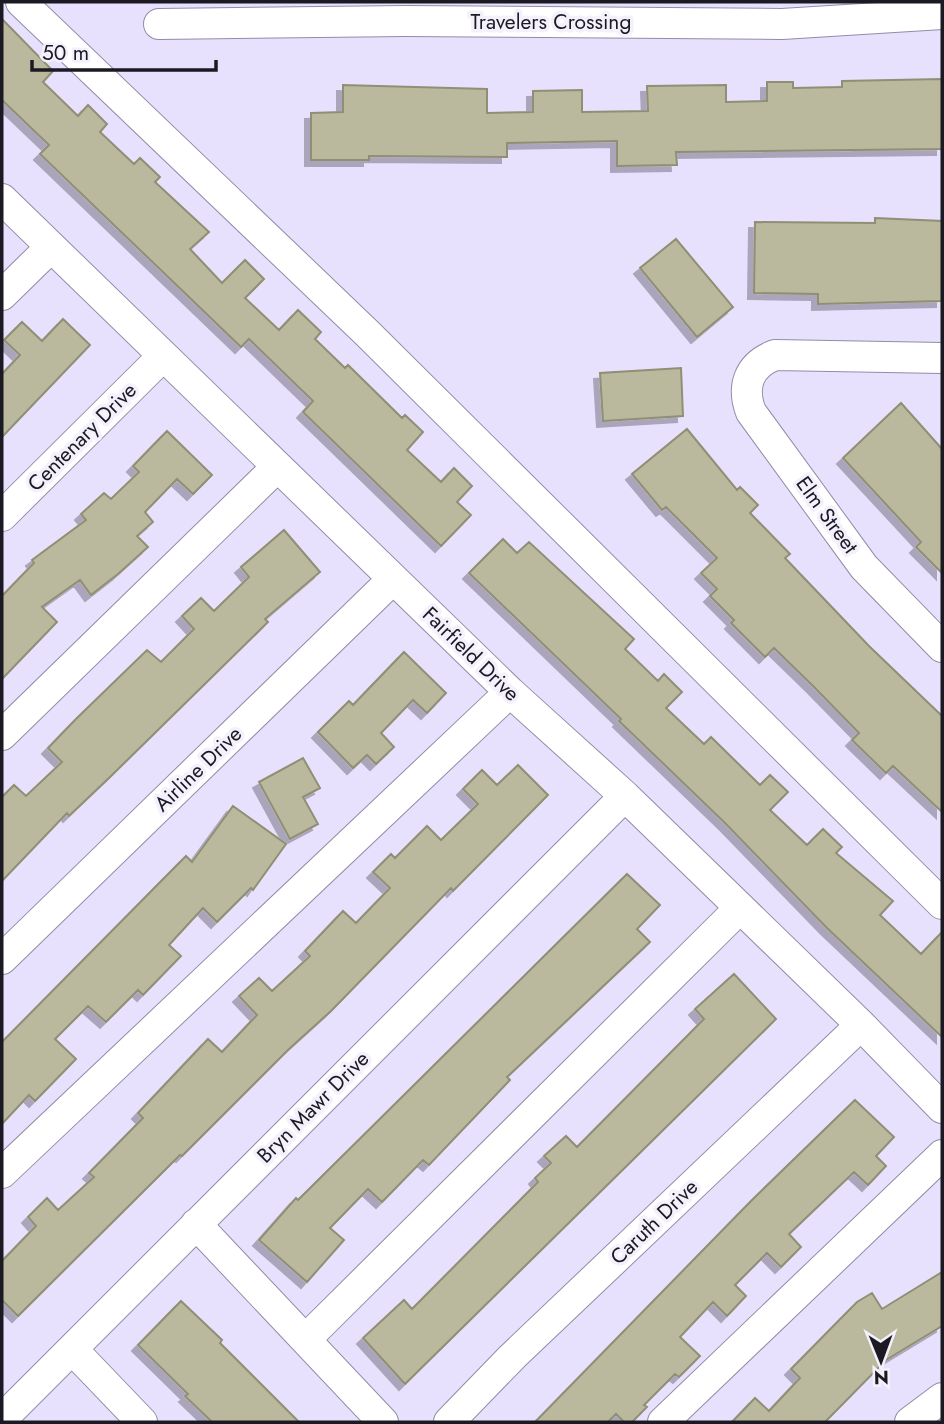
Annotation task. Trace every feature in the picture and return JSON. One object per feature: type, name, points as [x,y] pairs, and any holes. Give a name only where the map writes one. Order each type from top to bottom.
[{"type":"street","points":[[21,2],[367,333],[942,904]]},
{"type":"street","name":"Travelers Crossing","points":[[159,24],[406,11],[942,14]]},
{"type":"street","name":"Fairfield Drive","points":[[2,198],[510,692],[625,796],[861,1025],[942,1108]]},
{"type":"street","points":[[2,295],[51,247]]},
{"type":"street","name":"Elm Street","points":[[942,358],[786,354],[764,359],[755,367],[745,389],[751,412],[864,567],[942,647]]},
{"type":"street","name":"Centenary Drive","points":[[2,516],[163,357]]},
{"type":"street","points":[[2,736],[277,467]]},
{"type":"street","name":"Airline Drive","points":[[2,959],[393,579]]},
{"type":"street","points":[[2,1173],[510,692]]},
{"type":"street","name":"Bryn Mawr Drive","points":[[2,1419],[625,796]]},
{"type":"street","points":[[306,1339],[740,908]]},
{"type":"street","name":"Caruth Drive","points":[[449,1422],[512,1357],[861,1025]]},
{"type":"street","points":[[663,1422],[942,1155]]},
{"type":"street","points":[[195,1224],[383,1422]]},
{"type":"street","points":[[72,1349],[142,1422]]},
{"type":"street","points":[[910,1422],[942,1398]]},
{"type":"building","points":[[2,19],[53,71],[43,82],[78,116],[88,105],[107,124],[100,132],[134,164],[140,158],[160,177],[155,182],[209,232],[190,249],[222,283],[245,260],[264,279],[245,298],[279,330],[298,310],[321,332],[315,339],[345,368],[348,365],[402,418],[405,415],[423,432],[407,450],[441,482],[454,468],[472,486],[457,502],[471,515],[441,546],[303,412],[313,401],[249,339],[241,347],[40,154],[49,145],[2,100]]},
{"type":"building","points":[[942,79],[942,149],[676,152],[677,165],[617,166],[617,141],[507,143],[507,157],[369,156],[369,160],[311,160],[311,113],[343,112],[343,85],[487,89],[487,113],[533,112],[533,91],[582,90],[582,112],[648,111],[647,86],[726,85],[726,102],[767,101],[767,82],[793,82],[793,88],[842,87],[842,81]]},
{"type":"building","points":[[875,218],[942,221],[942,301],[818,304],[818,294],[754,293],[755,222],[875,223]]},
{"type":"building","points":[[676,239],[733,307],[697,337],[640,268]]},
{"type":"building","points":[[63,319],[90,345],[2,437],[2,374],[20,355],[4,340],[22,322],[42,341]]},
{"type":"building","points":[[681,368],[683,416],[603,421],[600,373]]},
{"type":"building","points":[[901,403],[942,449],[942,573],[916,547],[921,542],[843,458]]},
{"type":"building","points":[[687,429],[737,490],[740,487],[758,505],[750,513],[790,554],[785,558],[869,646],[942,716],[942,812],[893,766],[886,773],[852,740],[859,733],[813,686],[774,648],[765,657],[731,623],[734,620],[710,596],[717,589],[701,573],[717,558],[666,507],[662,510],[632,474]]},
{"type":"building","points":[[167,431],[212,475],[193,494],[177,479],[145,512],[153,522],[137,536],[148,547],[91,595],[80,580],[42,607],[57,622],[2,679],[2,596],[34,563],[32,560],[86,520],[81,514],[104,493],[111,499],[139,472],[133,466]]},
{"type":"building","points":[[284,530],[320,572],[265,619],[268,622],[69,816],[67,813],[2,881],[2,797],[14,785],[26,796],[62,762],[48,748],[147,650],[161,662],[194,629],[182,616],[201,598],[214,611],[249,577],[241,567]]},
{"type":"building","points":[[503,539],[517,553],[529,542],[634,639],[625,649],[658,681],[664,674],[682,692],[666,708],[704,744],[711,737],[760,785],[770,775],[788,792],[770,810],[807,845],[823,829],[842,847],[836,853],[893,901],[880,915],[921,954],[942,932],[942,1037],[827,928],[725,823],[619,721],[621,719],[469,573]]},
{"type":"building","points":[[404,652],[446,693],[427,713],[413,700],[381,733],[394,747],[376,764],[367,755],[353,768],[318,732],[349,701],[353,705]]},
{"type":"building","points":[[303,758],[320,788],[303,797],[318,824],[290,839],[259,782]]},
{"type":"building","points":[[518,765],[548,795],[18,1316],[2,1300],[2,1261],[36,1226],[28,1217],[47,1198],[58,1210],[94,1177],[89,1173],[143,1118],[138,1113],[208,1039],[222,1052],[257,1015],[239,996],[259,978],[272,991],[310,956],[305,951],[343,911],[356,923],[390,888],[373,872],[391,854],[395,858],[427,826],[441,840],[478,804],[463,789],[482,770],[497,785]]},
{"type":"building","points":[[233,806],[286,844],[253,890],[251,888],[217,922],[203,908],[169,945],[181,956],[143,995],[138,990],[106,1022],[88,1006],[55,1039],[76,1059],[35,1101],[29,1095],[2,1124],[2,1042],[186,856],[192,862]]},
{"type":"building","points":[[627,874],[660,905],[637,929],[650,942],[507,1077],[510,1080],[429,1165],[423,1160],[382,1202],[368,1189],[330,1228],[344,1240],[307,1282],[259,1240],[296,1198],[298,1200]]},
{"type":"building","points":[[734,974],[776,1019],[405,1384],[363,1338],[404,1300],[412,1309],[538,1182],[535,1178],[551,1163],[544,1156],[566,1136],[577,1147],[704,1019],[695,1009]]},
{"type":"building","points":[[855,1100],[894,1137],[876,1156],[886,1166],[868,1185],[854,1172],[789,1234],[801,1247],[781,1267],[767,1253],[735,1285],[746,1296],[727,1316],[713,1302],[680,1337],[700,1356],[679,1377],[675,1374],[644,1405],[647,1407],[632,1422],[624,1422],[616,1414],[608,1422],[535,1422],[753,1199]]},
{"type":"building","points":[[942,1272],[942,1326],[886,1360],[825,1422],[732,1422],[755,1398],[769,1411],[800,1378],[791,1369],[857,1302],[872,1293],[882,1309]]},
{"type":"building","points":[[181,1301],[222,1340],[220,1343],[299,1422],[212,1422],[185,1396],[188,1394],[138,1345]]}]
